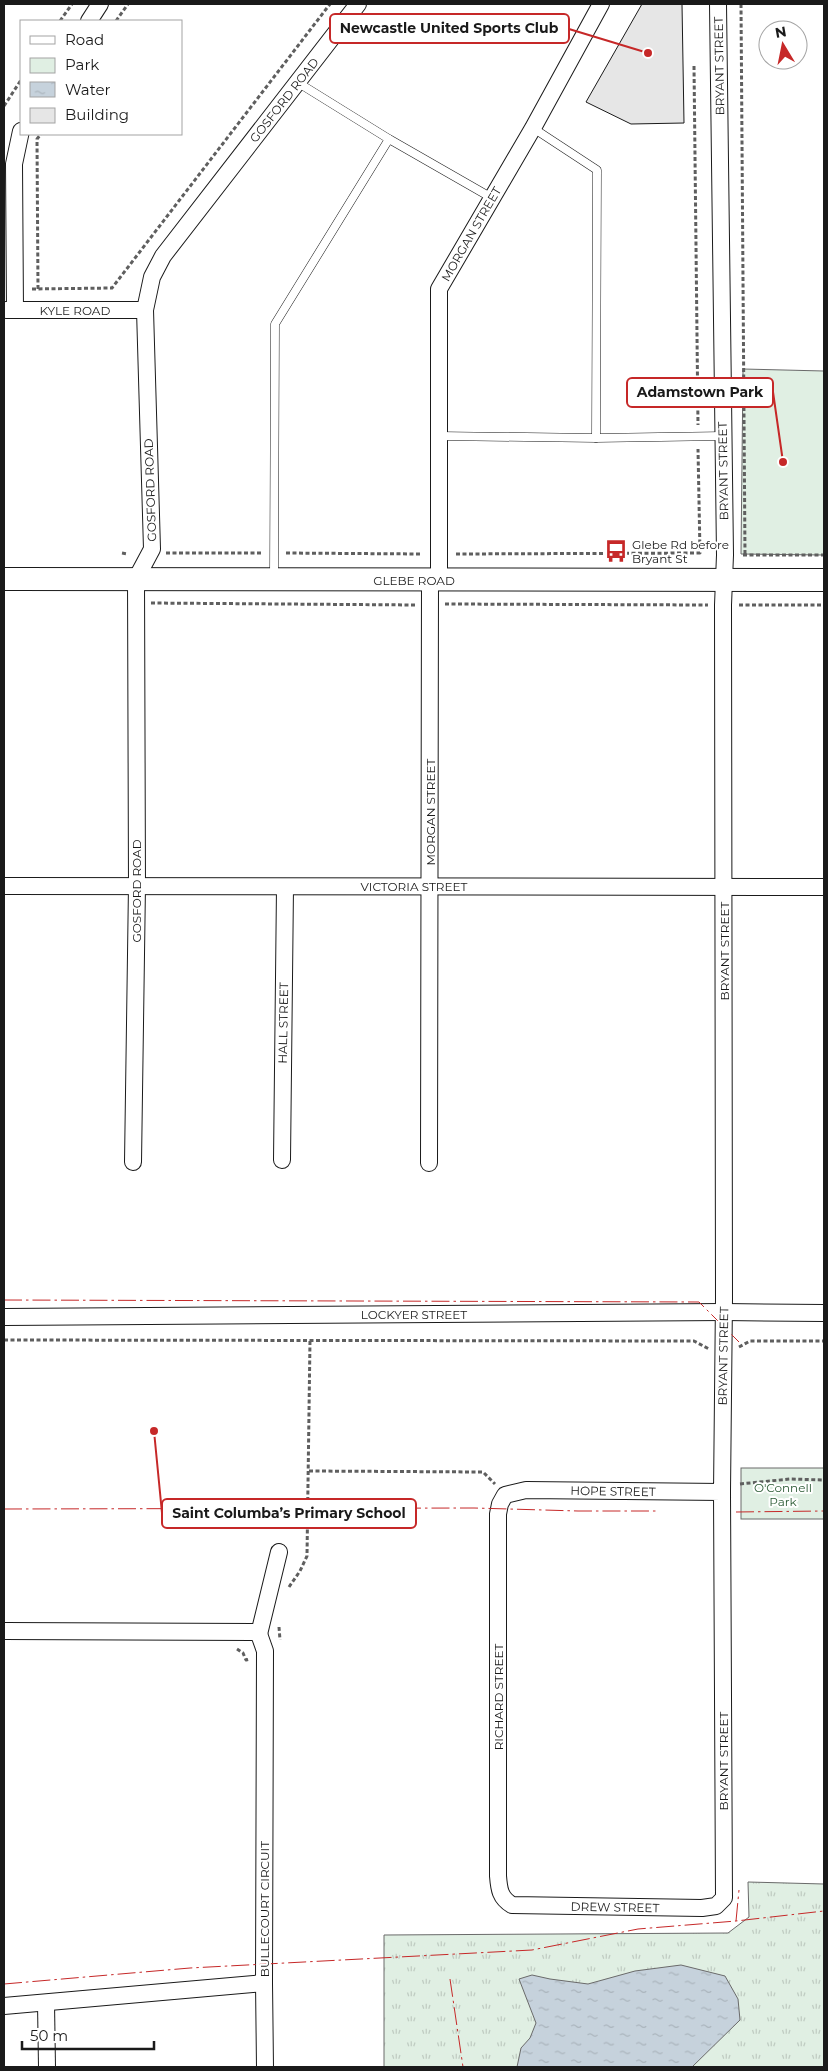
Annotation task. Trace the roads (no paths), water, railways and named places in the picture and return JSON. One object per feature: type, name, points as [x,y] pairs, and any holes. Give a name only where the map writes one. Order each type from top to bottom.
[{"type":"main road","name":"GLEBE ROAD","points":[[4,579],[824,580]]},
{"type":"street","points":[[90,20],[100,4]]},
{"type":"street","name":"GOSFORD ROAD","points":[[133,1162],[137,885],[136,579],[152,549],[145,310],[152,277],[163,256],[358,4]]},
{"type":"street","name":"MORGAN STREET","points":[[430,1163],[430,886],[434,580],[440,436],[439,289],[533,128],[601,4]]},
{"type":"street","name":"BRYANT STREET","points":[[718,4],[725,580],[723,605],[724,1312],[722,1492],[724,1898]]},
{"type":"street","points":[[9,310],[9,161],[20,134]]},
{"type":"street","name":"KYLE ROAD","points":[[9,310],[145,310]]},
{"type":"street","name":"VICTORIA STREET","points":[[4,886],[824,886]]},
{"type":"street","name":"HALL STREET","points":[[282,1160],[285,887]]},
{"type":"street","name":"LOCKYER STREET","points":[[4,1317],[724,1312],[824,1314]]},
{"type":"street","name":"HOPE STREET","points":[[505,1495],[526,1490],[722,1492]]},
{"type":"street","name":"RICHARD STREET","points":[[504,1900],[499,1889],[498,1876],[498,1514],[500,1504],[505,1495]]},
{"type":"street","name":"BULLECOURT CIRCUIT","points":[[4,2006],[264,1983],[265,1651],[259,1634],[280,1552]]},
{"type":"street","points":[[4,1631],[253,1632],[259,1634]]},
{"type":"street","name":"DREW STREET","points":[[504,1900],[512,1905],[520,1906],[702,1908],[716,1906],[724,1898]]},
{"type":"street","points":[[264,1983],[265,2067]]},
{"type":"street","points":[[46,2003],[47,2067]]},
{"type":"lane","points":[[297,82],[389,139],[492,198]]},
{"type":"lane","points":[[533,128],[597,170],[596,438]]},
{"type":"lane","points":[[274,580],[275,324],[389,139]]},
{"type":"lane","points":[[440,436],[596,438],[723,436]]},
{"type":"water","points":[[681,1965],[725,1976],[738,1999],[740,2020],[692,2067],[517,2067],[521,2048],[530,2038],[536,2023],[519,1979],[532,1975],[588,1984],[635,1971]]},
{"type":"place","name":"Newcastle United Sports Club","points":[[648,53]]},
{"type":"place","name":"Adamstown Park","points":[[783,462]]},
{"type":"place","name":"Glebe Rd before Bryant St","points":[[616,551]]},
{"type":"place","name":"Saint Columba’s Primary School","points":[[154,1431]]},
{"type":"park label","name":"O'Connell Park","points":[[783,1494]]}]
